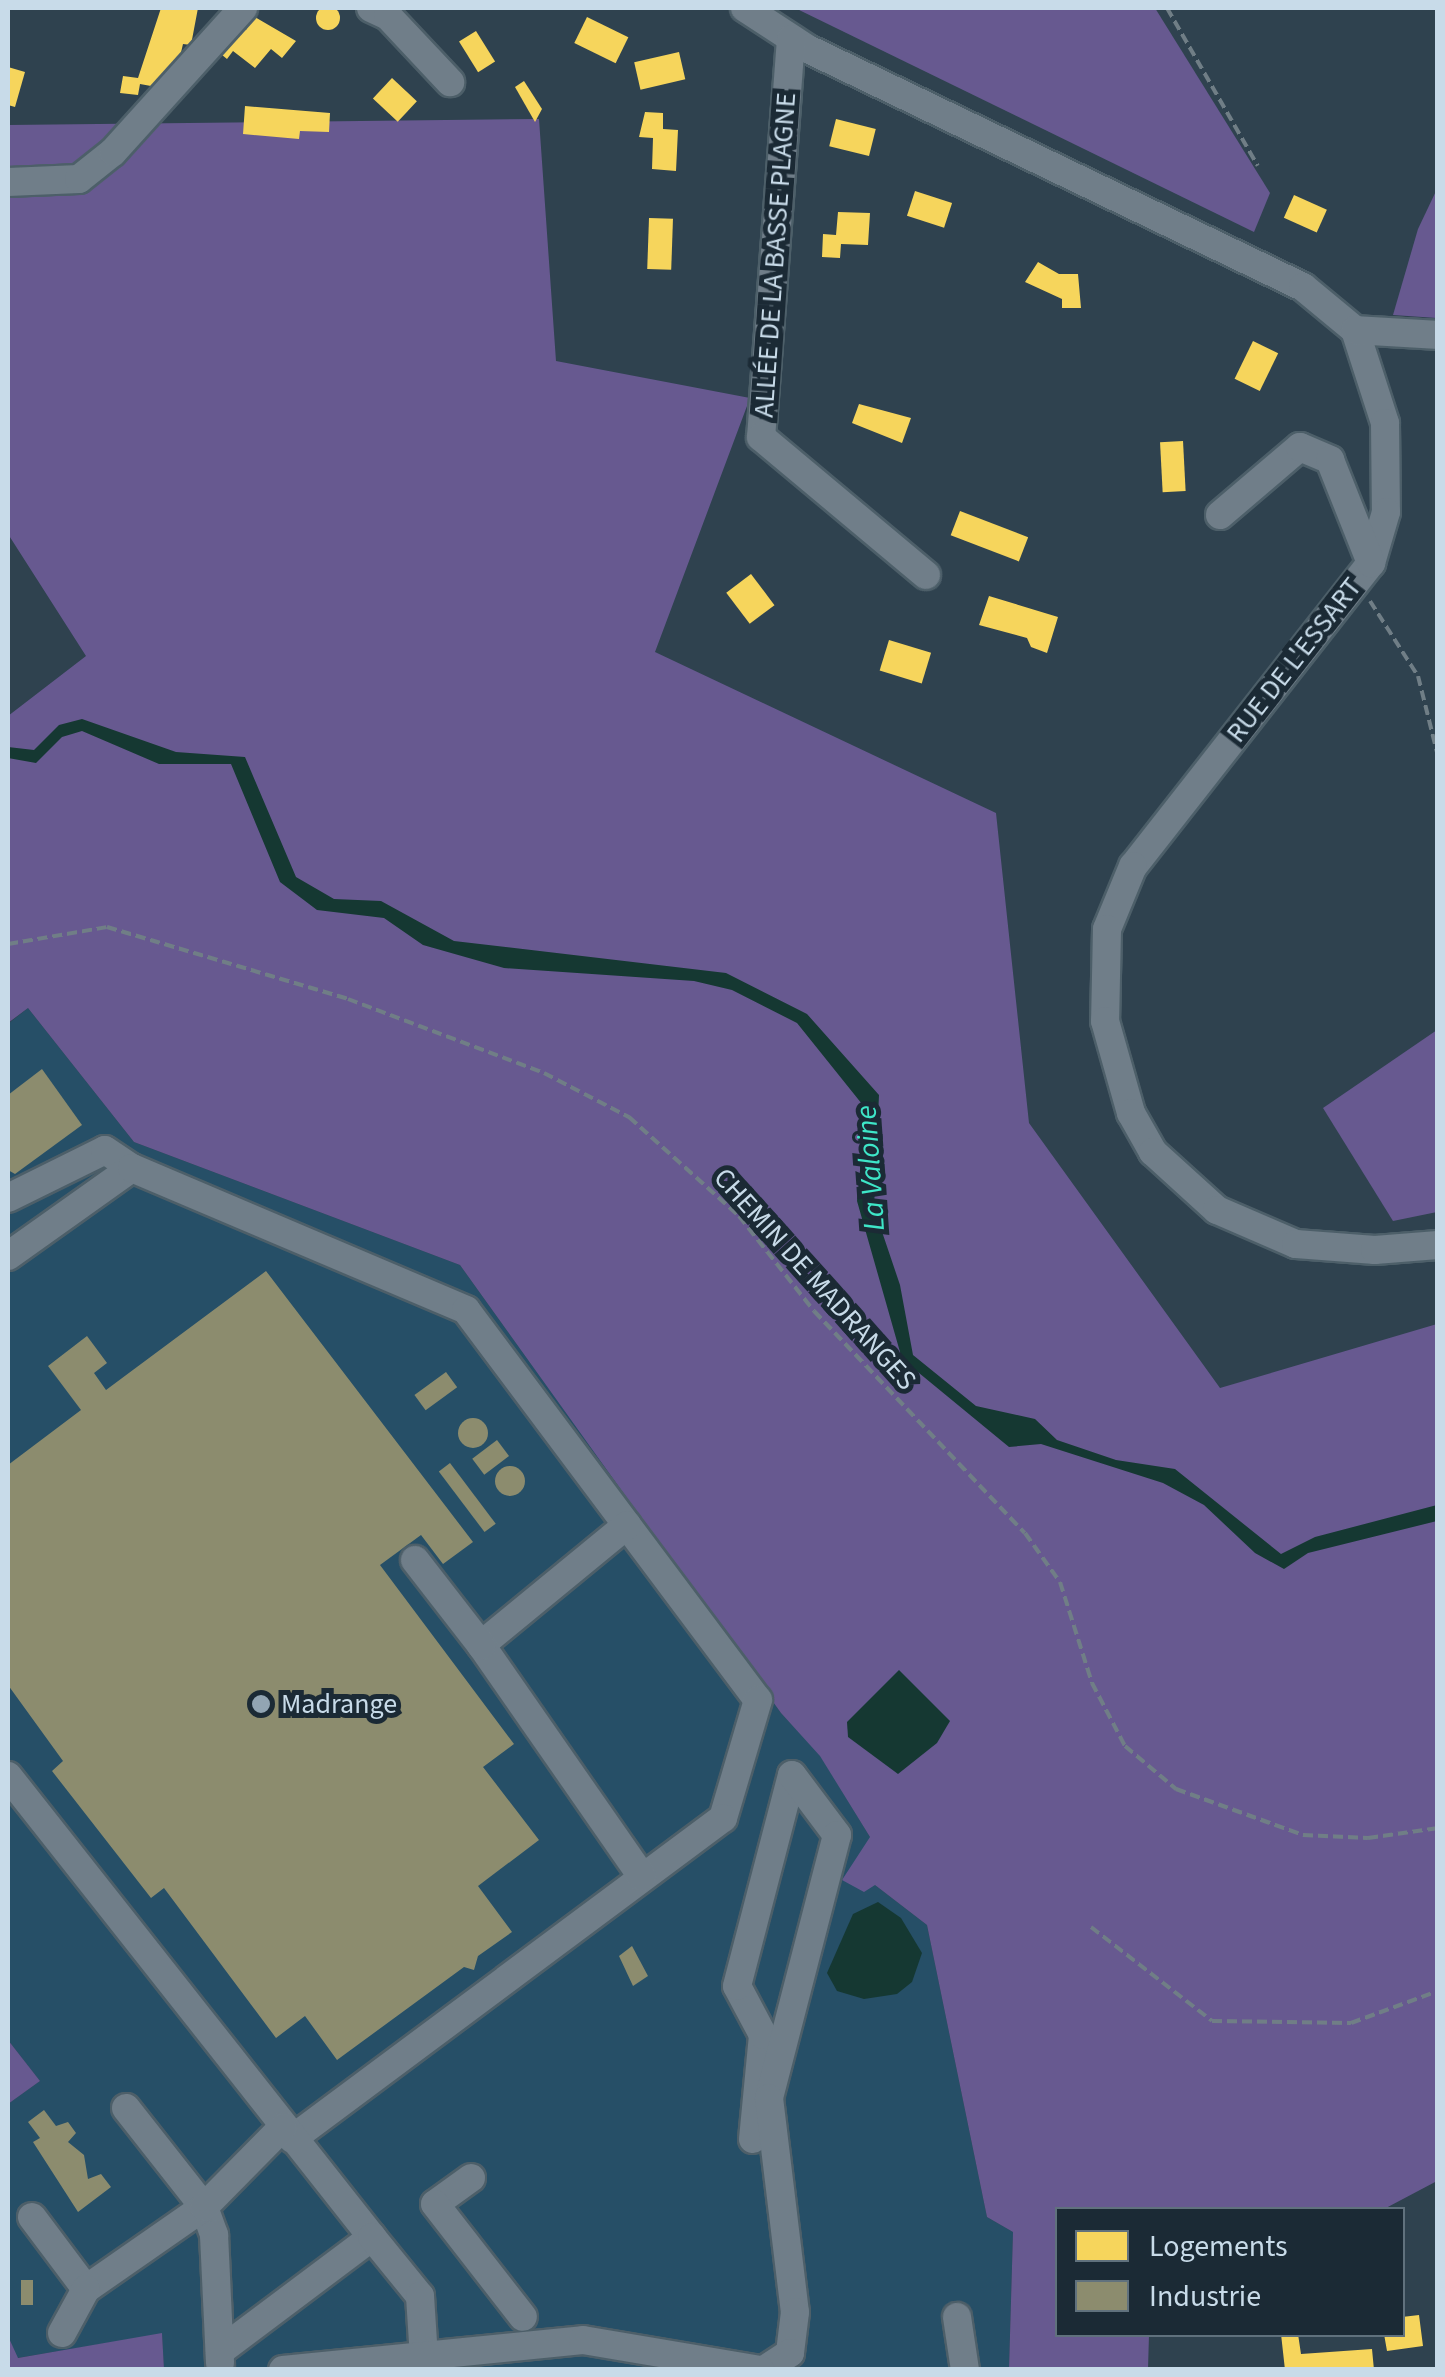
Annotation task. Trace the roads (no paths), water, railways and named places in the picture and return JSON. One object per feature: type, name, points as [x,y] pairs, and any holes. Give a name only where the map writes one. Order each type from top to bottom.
[{"type":"street","points":[[8,182],[78,179],[114,152],[243,8]]},
{"type":"street","points":[[371,8],[388,16],[450,82]]},
{"type":"street","points":[[745,8],[791,39],[1303,287],[1355,330],[1438,335]]},
{"type":"street","name":"ALLÉE DE LA BASSE PLAGNE","points":[[791,39],[761,437],[926,574]]},
{"type":"street","name":"RUE DE L'ESSART","points":[[1355,330],[1385,423],[1386,512],[1364,572],[1133,866],[1108,929],[1105,1021],[1131,1113],[1153,1152],[1217,1210],[1296,1244],[1375,1250],[1438,1245]]},
{"type":"street","points":[[1220,515],[1300,448],[1330,460],[1364,572]]},
{"type":"street","points":[[8,1198],[105,1150],[132,1168],[466,1310],[758,1700],[722,1818],[287,2133],[204,2207],[86,2289],[62,2333]]},
{"type":"street","points":[[8,1256],[132,1168]]},
{"type":"street","points":[[481,1645],[627,1526]]},
{"type":"street","points":[[415,1560],[481,1645],[642,1878]]},
{"type":"street","points":[[283,2370],[582,2340],[762,2370],[790,2352],[795,2312],[769,2098],[837,1836],[792,1775],[737,1986],[763,2034],[753,2140]]},
{"type":"street","points":[[8,1776],[287,2133],[420,2296],[424,2358]]},
{"type":"street","points":[[126,2108],[204,2207],[214,2235],[220,2360]]},
{"type":"street","points":[[471,2178],[435,2204],[523,2317]]},
{"type":"street","points":[[32,2217],[86,2289]]},
{"type":"street","points":[[220,2360],[372,2237]]},
{"type":"street","points":[[957,2318],[964,2370]]},
{"type":"water","name":"La Valoine","points":[[82,719],[176,752],[245,757],[296,877],[334,899],[381,901],[454,941],[726,973],[807,1014],[879,1095],[874,1208],[900,1285],[913,1355],[976,1406],[1035,1419],[1057,1440],[1116,1460],[1175,1469],[1281,1554],[1315,1537],[1437,1505],[1437,1521],[1308,1553],[1284,1569],[1255,1553],[1204,1505],[1163,1483],[1041,1444],[1009,1447],[902,1359],[857,1201],[866,1109],[797,1023],[732,990],[694,981],[504,968],[423,945],[384,918],[317,910],[280,882],[231,764],[159,764],[82,731],[62,737],[36,763],[8,758],[8,747],[34,750],[59,725]]},
{"type":"water","points":[[899,1670],[950,1721],[937,1743],[898,1774],[848,1737],[847,1722]]},
{"type":"water","points":[[878,1902],[901,1918],[922,1953],[912,1982],[897,1994],[864,1999],[837,1991],[827,1973],[853,1914]]},
{"type":"place","name":"Madrange","points":[[261,1704]]}]
